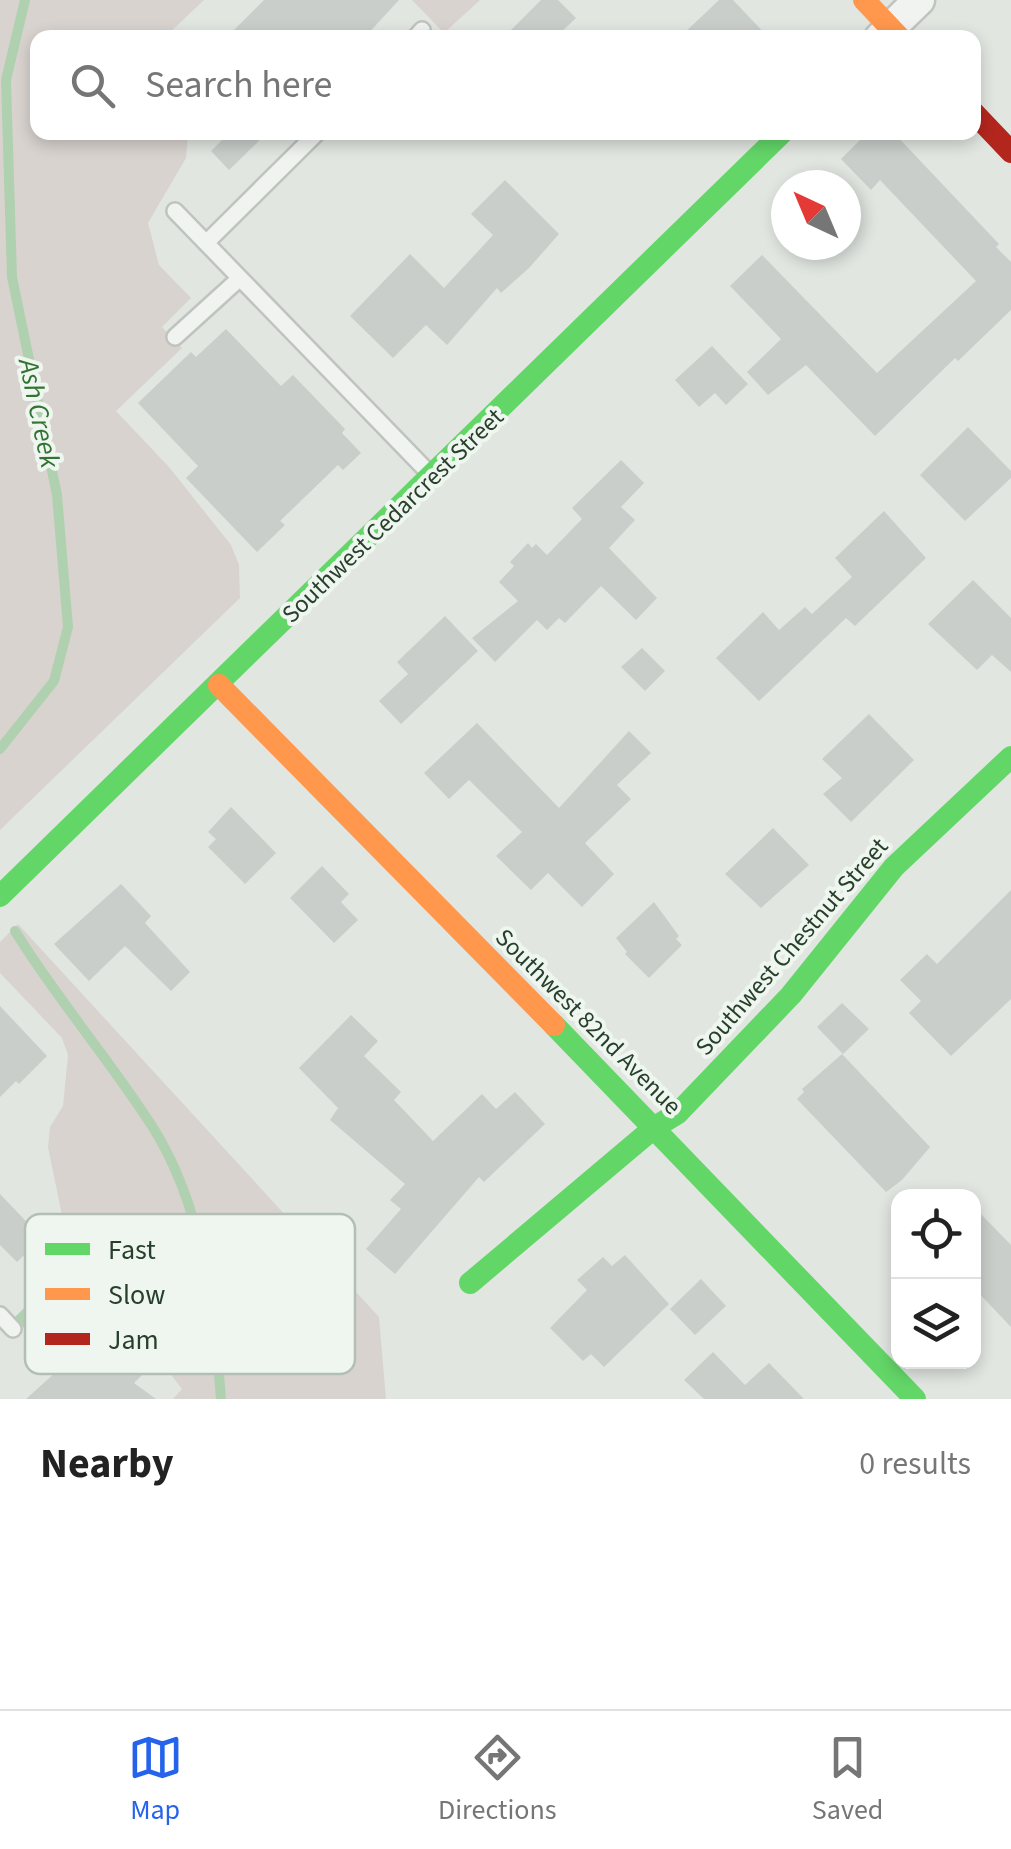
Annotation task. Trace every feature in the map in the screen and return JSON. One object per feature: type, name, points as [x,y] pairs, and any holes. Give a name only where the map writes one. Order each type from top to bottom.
[{"type":"street","points":[[864,0],[887,30]]},
{"type":"street","points":[[893,30],[919,0]]},
{"type":"street","points":[[981,120],[1011,152]]},
{"type":"street","name":"Southwest Cedarcrest Street","points":[[0,896],[775,140]]},
{"type":"street","name":"Southwest 82nd Avenue","points":[[218,685],[656,1127],[915,1399]]},
{"type":"street","name":"Southwest Chestnut Street","points":[[470,1284],[656,1127],[678,1113],[791,995],[894,868],[1011,757]]},
{"type":"lane","points":[[206,243],[310,140]]},
{"type":"lane","points":[[176,211],[432,476]]},
{"type":"lane","points":[[175,338],[240,278]]},
{"type":"lane","points":[[0,1315],[13,1329]]},
{"type":"shaded area","points":[[0,0],[204,0],[172,30],[30,30],[30,140],[187,140],[186,158],[148,223],[159,265],[191,298],[162,327],[182,348],[116,411],[169,467],[231,545],[239,565],[240,598],[0,830]]},
{"type":"shaded area","points":[[412,0],[480,0],[447,30],[441,30]]},
{"type":"shaded area","points":[[18,924],[284,1214],[62,1214],[48,1147],[50,1127],[63,1106],[68,1055],[62,1038],[0,973],[0,942]]},
{"type":"shaded area","points":[[355,1291],[379,1317],[386,1399],[173,1399],[182,1389],[170,1374],[355,1374]]},
{"type":"shaded area","points":[[25,1307],[25,1329],[14,1318]]},
{"type":"building","points":[[264,0],[399,0],[371,30],[234,30]]},
{"type":"building","points":[[541,0],[558,0],[576,18],[563,30],[511,30]]},
{"type":"building","points":[[719,0],[733,0],[761,30],[687,30]]},
{"type":"building","points":[[222,140],[260,140],[229,170],[211,151]]},
{"type":"building","points":[[860,140],[901,140],[999,244],[996,247],[1011,262],[1011,310],[875,436],[806,365],[768,395],[747,372],[781,339],[730,286],[762,255],[877,373],[976,281],[880,180],[871,190],[861,180],[861,170],[852,170],[841,159]]},
{"type":"building","points":[[505,180],[559,234],[501,293],[497,288],[447,345],[426,325],[393,358],[350,316],[410,254],[444,288],[493,235],[471,214]]},
{"type":"building","points":[[226,329],[281,386],[293,375],[345,429],[342,433],[361,453],[343,470],[338,465],[280,521],[285,525],[257,552],[186,478],[198,466],[138,403],[191,352],[196,357]]},
{"type":"building","points":[[712,346],[748,384],[726,405],[715,393],[699,407],[675,380]]},
{"type":"building","points":[[968,427],[1011,471],[1011,478],[965,521],[920,475]]},
{"type":"building","points":[[621,460],[644,483],[621,507],[635,520],[609,548],[657,598],[636,620],[601,586],[565,623],[559,618],[547,630],[537,620],[495,662],[472,638],[518,601],[499,582],[514,566],[510,562],[528,543],[532,548],[536,544],[547,555],[582,519],[572,508]]},
{"type":"building","points":[[884,511],[926,558],[855,626],[846,618],[759,701],[716,658],[763,612],[779,630],[805,607],[812,614],[852,577],[835,558]]},
{"type":"building","points":[[973,580],[1011,618],[1011,672],[992,655],[977,670],[928,624]]},
{"type":"building","points":[[445,616],[478,651],[401,724],[379,701],[408,674],[397,662]]},
{"type":"building","points":[[642,648],[665,671],[645,691],[621,667]]},
{"type":"building","points":[[869,714],[914,760],[851,822],[823,794],[842,778],[822,759]]},
{"type":"building","points":[[477,723],[559,808],[629,731],[651,753],[617,785],[631,799],[585,843],[614,874],[582,907],[548,873],[531,890],[496,856],[522,832],[469,780],[449,799],[424,773]]},
{"type":"building","points":[[231,807],[276,853],[245,884],[208,847],[216,839],[208,832]]},
{"type":"building","points":[[773,828],[809,865],[761,908],[725,874]]},
{"type":"building","points":[[322,866],[349,894],[341,902],[358,920],[334,943],[290,898]]},
{"type":"building","points":[[121,884],[151,916],[145,923],[190,972],[171,991],[125,946],[89,981],[54,944]]},
{"type":"building","points":[[1011,890],[1011,999],[951,1056],[909,1013],[921,1001],[900,980],[927,954],[937,964]]},
{"type":"building","points":[[654,902],[682,945],[649,978],[625,954],[616,938]]},
{"type":"building","points":[[842,1003],[869,1029],[843,1054],[817,1027]]},
{"type":"building","points":[[0,1006],[47,1056],[0,1097]]},
{"type":"building","points":[[351,1015],[378,1041],[364,1056],[401,1092],[394,1100],[433,1141],[482,1094],[496,1109],[515,1092],[545,1124],[484,1182],[479,1177],[395,1274],[366,1249],[401,1209],[390,1200],[405,1184],[330,1120],[338,1108],[299,1068]]},
{"type":"building","points":[[842,1054],[930,1147],[902,1180],[886,1192],[797,1099],[804,1092],[802,1089]]},
{"type":"building","points":[[0,1194],[25,1220],[25,1254],[17,1262],[0,1245]]},
{"type":"building","points":[[981,1214],[1011,1245],[1011,1327],[981,1295]]},
{"type":"building","points":[[625,1255],[669,1304],[604,1367],[591,1354],[583,1361],[550,1328],[587,1290],[577,1280],[603,1257],[612,1266]]},
{"type":"building","points":[[701,1279],[726,1306],[695,1335],[670,1309]]},
{"type":"building","points":[[713,1352],[745,1385],[769,1363],[804,1399],[704,1399],[684,1380]]},
{"type":"building","points":[[54,1374],[143,1374],[134,1383],[156,1399],[26,1399]]},
{"type":"waterway","name":"Ash Creek","points":[[0,749],[54,681],[68,627],[57,495],[12,277],[6,80],[25,0]]},
{"type":"waterway","name":"Ash Creek","points":[[15,931],[152,1126],[191,1214]]},
{"type":"waterway","name":"Ash Creek","points":[[218,1374],[221,1399]]},
{"type":"traffic: fast","points":[[0,896],[775,140]]},
{"type":"traffic: fast","points":[[470,1283],[655,1127],[678,1113],[791,995],[894,867],[1011,757]]},
{"type":"traffic: fast","points":[[554,1025],[915,1399]]},
{"type":"traffic: slow","points":[[864,0],[892,30]]},
{"type":"traffic: slow","points":[[219,685],[554,1025]]},
{"type":"traffic: jam","points":[[981,120],[1011,152]]}]
